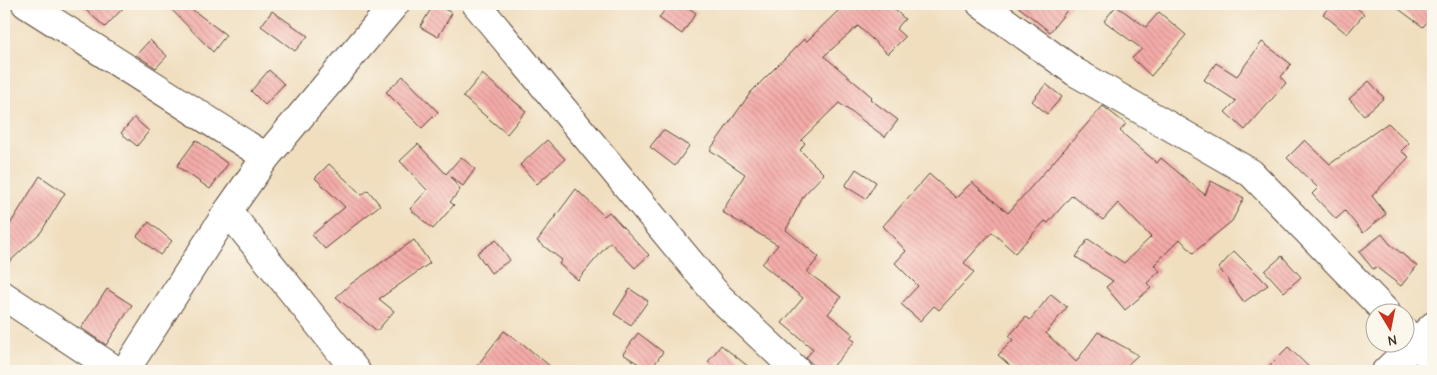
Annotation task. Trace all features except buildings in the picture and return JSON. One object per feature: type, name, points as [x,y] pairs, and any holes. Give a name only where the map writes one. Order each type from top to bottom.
[{"type":"street","points":[[26,4],[266,157]]},
{"type":"street","points":[[125,371],[228,211],[266,157],[395,4]]},
{"type":"street","points":[[476,4],[718,296],[796,371]]},
{"type":"street","points":[[981,4],[1075,72],[1251,173],[1376,302]]},
{"type":"street","points":[[228,211],[356,371]]},
{"type":"street","points":[[4,296],[117,371]]},
{"type":"street","points":[[1386,371],[1422,340]]}]
